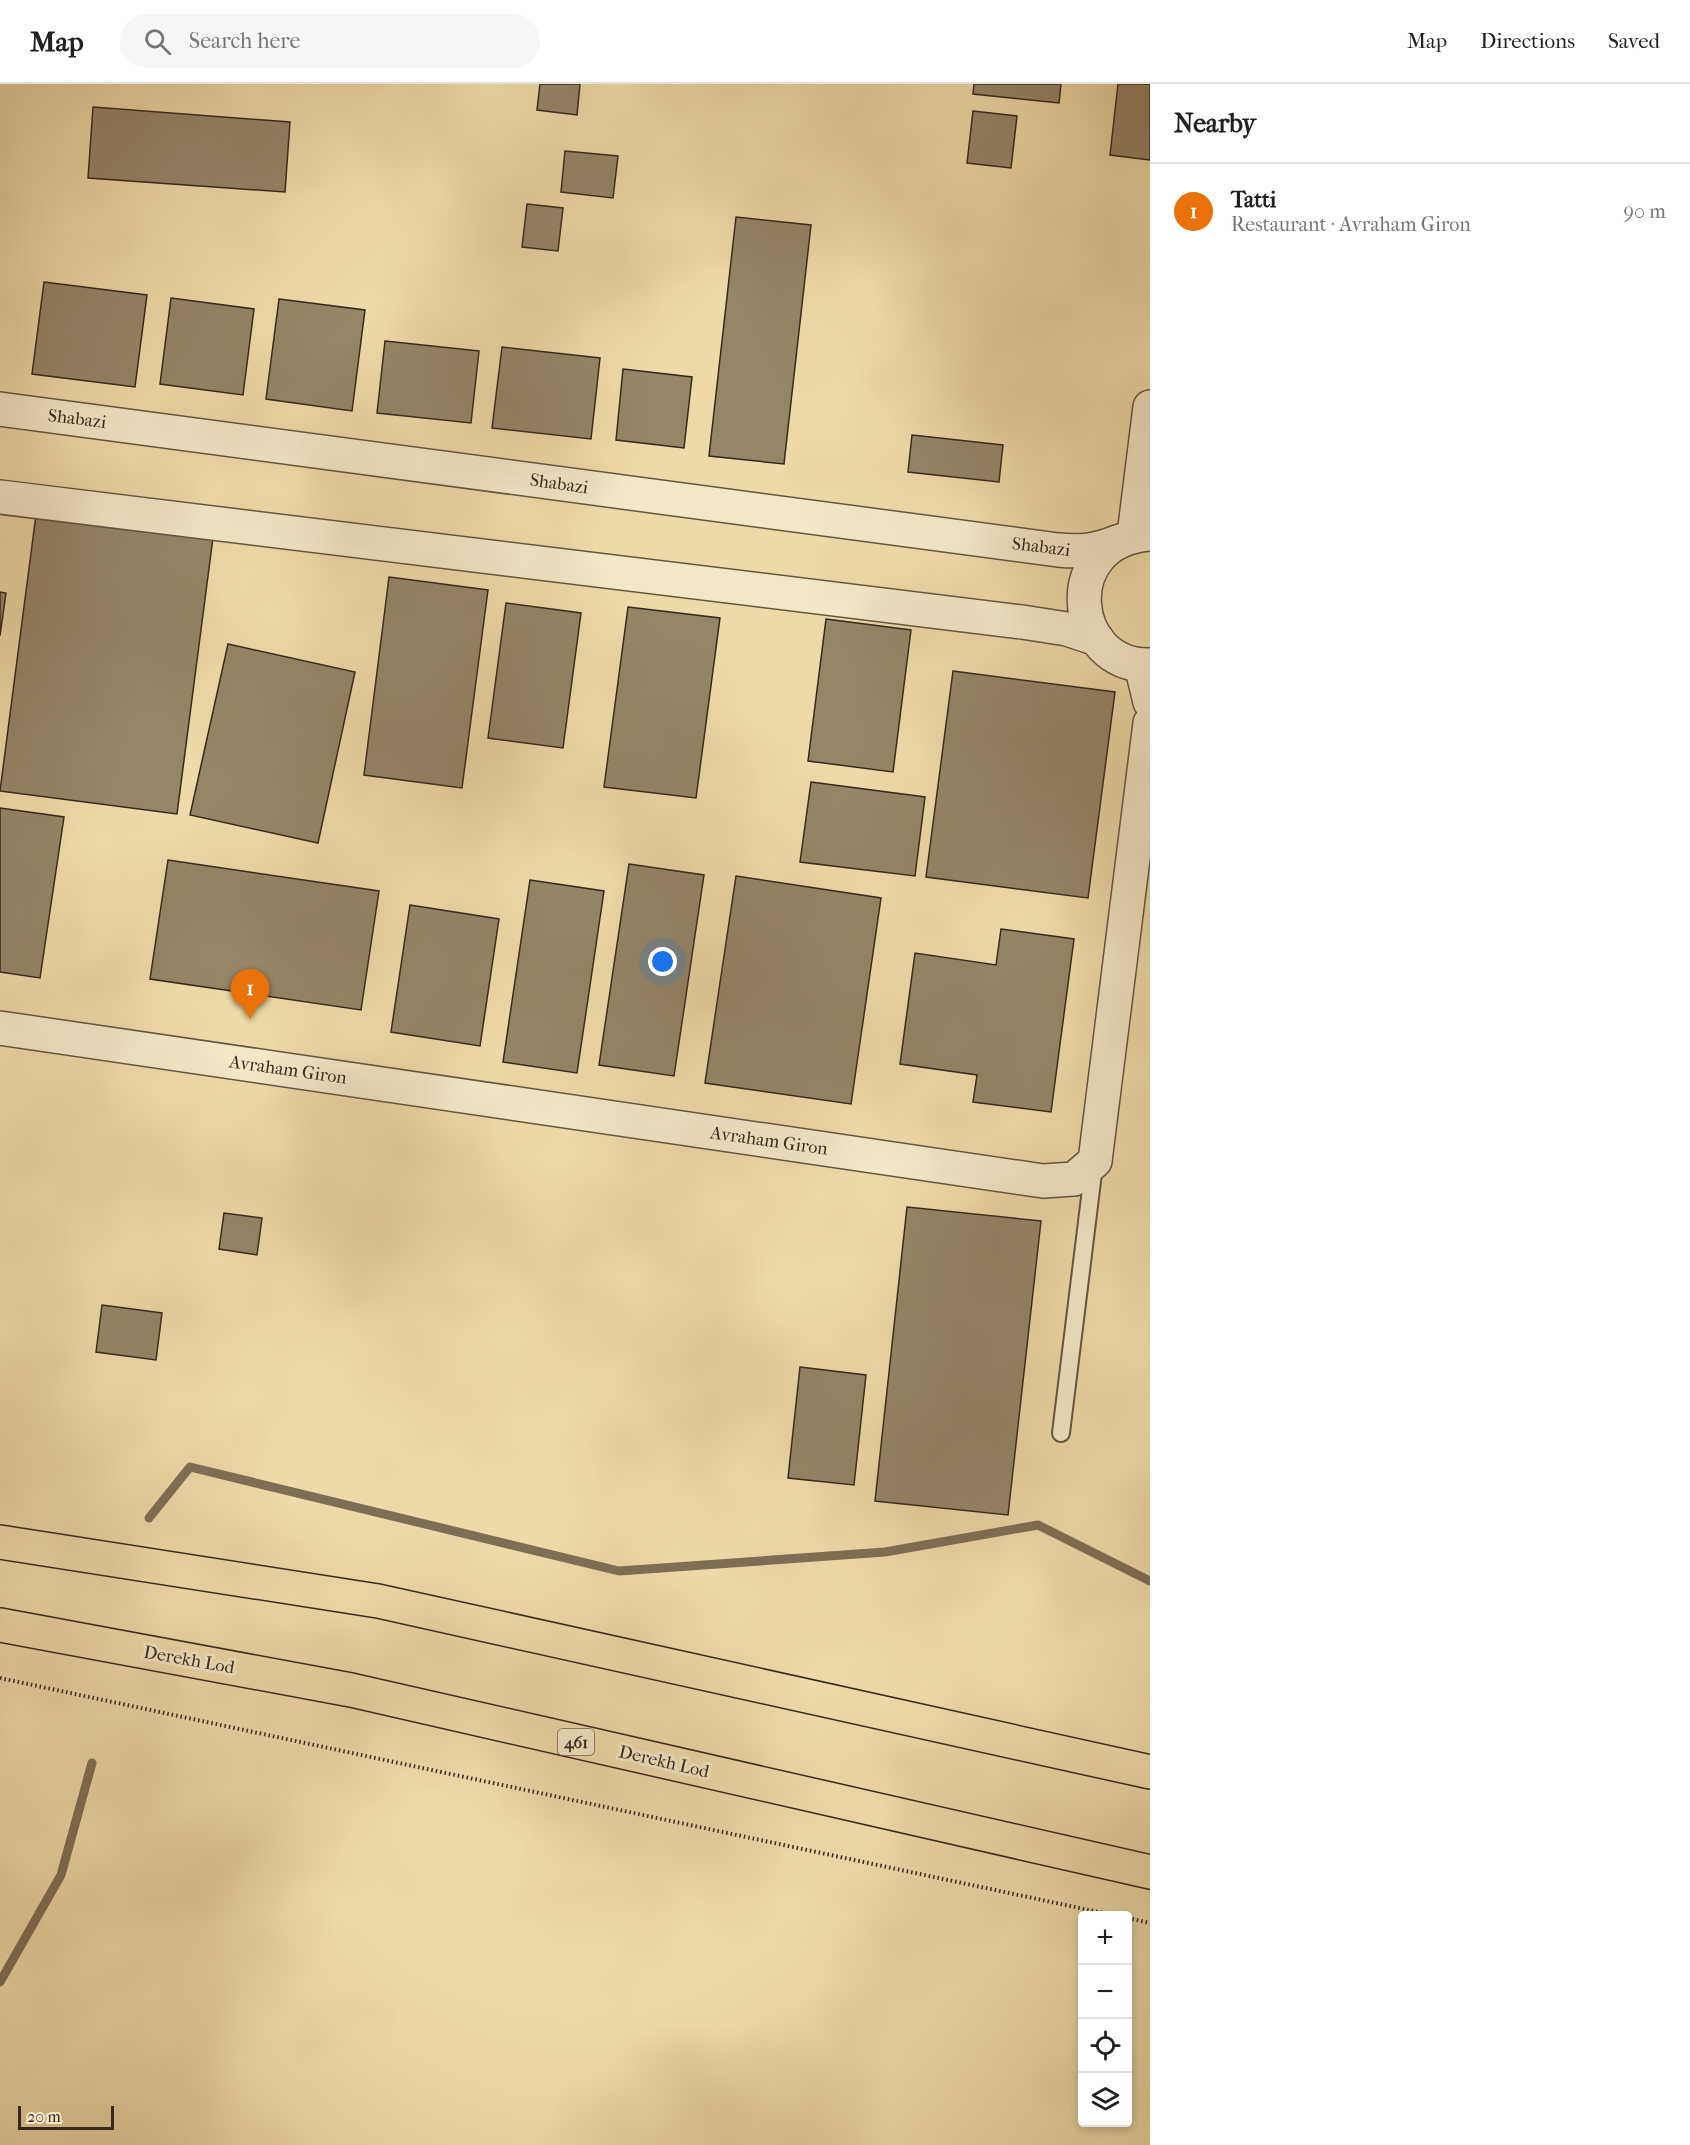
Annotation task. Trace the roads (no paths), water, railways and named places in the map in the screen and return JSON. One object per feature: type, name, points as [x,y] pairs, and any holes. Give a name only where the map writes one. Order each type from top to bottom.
[{"type":"main road","points":[[0,1542],[378,1601],[1150,1772]]},
{"type":"main road","name":"Derekh Lod","points":[[0,1625],[351,1690],[1150,1872]]},
{"type":"street","points":[[1150,407],[1134,537],[1102,553],[1091,568],[1085,585],[1083,605],[1088,624],[1100,644],[1119,658],[1146,665],[1150,702]]},
{"type":"street","name":"Shabazi","points":[[0,410],[1058,550],[1078,552],[1098,549],[1134,537]]},
{"type":"street","points":[[0,496],[1022,622],[1067,629],[1097,639]]},
{"type":"street","points":[[1095,1161],[1150,723]]},
{"type":"street","name":"Avraham Giron","points":[[0,1028],[1043,1181],[1074,1179],[1095,1161]]},
{"type":"lane","points":[[1061,1433],[1095,1161]]},
{"type":"waterway","points":[[149,1518],[190,1467],[619,1571],[885,1552],[1038,1525],[1150,1581]]},
{"type":"waterway","points":[[0,1982],[61,1875],[92,1763]]},
{"type":"place","name":"Tatti","points":[[250,1019]]}]
